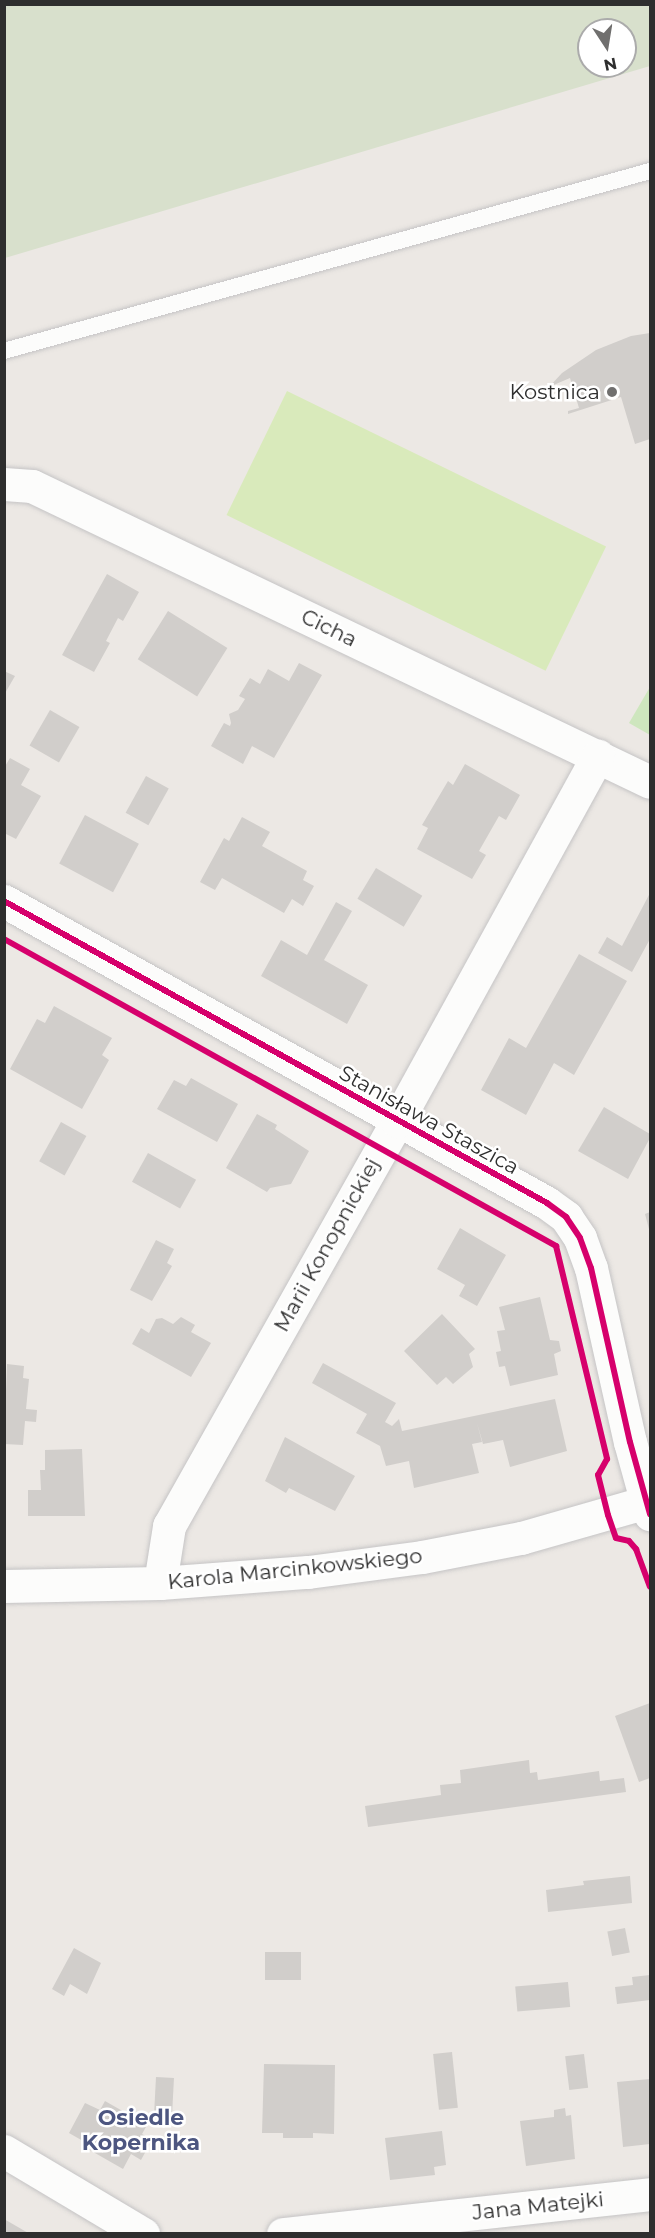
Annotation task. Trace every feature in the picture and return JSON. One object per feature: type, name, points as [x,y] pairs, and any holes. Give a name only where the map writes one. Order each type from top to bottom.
[{"type":"street","name":"Cicha","points":[[4,484],[33,486],[651,782]]},
{"type":"street","name":"Marii Konopnickiej","points":[[160,1583],[169,1526],[397,1121],[598,756]]},
{"type":"street","name":"Stanisława Staszica","points":[[4,901],[547,1203],[566,1217],[580,1238],[591,1268],[649,1506]]},
{"type":"street","name":"Karola Marcinkowskiego","points":[[4,1586],[160,1583],[308,1572],[422,1557],[521,1538],[649,1506]]},
{"type":"street","points":[[4,2151],[143,2234]]},
{"type":"street","name":"Jana Matejki","points":[[283,2234],[651,2194]]},
{"type":"lane","points":[[4,351],[651,171]]},
{"type":"green space","points":[[5,4],[650,5],[650,66],[637,70],[637,18],[577,18],[577,78],[610,78],[5,258]]},
{"type":"green space","points":[[287,391],[606,547],[546,671],[227,515]]},
{"type":"green space","points":[[650,687],[650,735],[629,723]]},
{"type":"building","name":"Kostnica","points":[[650,333],[650,439],[635,444],[621,397],[568,414],[568,411],[579,408],[570,378],[549,387],[562,373],[596,350],[631,336]]},
{"type":"building","points":[[107,574],[139,592],[123,621],[118,618],[106,641],[110,643],[94,672],[62,655]]},
{"type":"building","points":[[168,611],[227,648],[197,696],[138,659]]},
{"type":"building","points":[[299,663],[322,675],[274,758],[252,746],[243,764],[211,746],[224,723],[230,726],[229,714],[238,710],[245,699],[239,696],[250,678],[260,684],[268,669],[289,681]]},
{"type":"building","points":[[4,671],[15,676],[4,695]]},
{"type":"building","points":[[50,710],[79,727],[59,763],[30,746]]},
{"type":"building","points":[[10,758],[30,769],[21,785],[41,796],[16,839],[4,833],[4,768]]},
{"type":"building","points":[[465,764],[520,795],[506,820],[499,816],[479,851],[486,855],[472,879],[417,849],[428,828],[422,825],[448,781],[453,785]]},
{"type":"building","points":[[146,776],[169,789],[148,825],[126,813]]},
{"type":"building","points":[[85,815],[139,844],[113,892],[59,864]]},
{"type":"building","points":[[242,817],[270,832],[262,846],[307,871],[303,880],[314,886],[303,906],[292,899],[284,913],[222,878],[215,890],[200,882],[224,838],[229,841]]},
{"type":"building","points":[[376,868],[422,896],[404,927],[357,899]]},
{"type":"building","points":[[650,893],[650,939],[632,972],[598,953],[607,937],[622,946]]},
{"type":"building","points":[[336,902],[352,911],[324,960],[368,985],[347,1024],[261,976],[281,940],[307,955]]},
{"type":"building","points":[[579,954],[627,981],[574,1075],[554,1063],[526,1115],[481,1090],[509,1038],[526,1048]]},
{"type":"building","points":[[54,1006],[112,1038],[102,1055],[109,1060],[82,1109],[10,1069],[37,1019],[45,1023]]},
{"type":"building","points":[[191,1078],[238,1104],[217,1142],[157,1109],[174,1080],[186,1086]]},
{"type":"building","points":[[604,1107],[650,1134],[628,1179],[578,1151]]},
{"type":"building","points":[[257,1114],[277,1125],[275,1129],[309,1151],[291,1184],[270,1188],[267,1192],[226,1168]]},
{"type":"building","points":[[61,1122],[86,1136],[65,1175],[39,1161]]},
{"type":"building","points":[[148,1153],[196,1180],[180,1209],[132,1182]]},
{"type":"building","points":[[650,1212],[650,1233],[645,1214]]},
{"type":"building","points":[[460,1228],[506,1255],[477,1306],[459,1296],[465,1285],[437,1269]]},
{"type":"building","points":[[156,1240],[174,1249],[167,1263],[172,1266],[152,1301],[130,1290]]},
{"type":"building","points":[[540,1297],[550,1340],[559,1341],[561,1351],[554,1354],[558,1375],[510,1386],[505,1366],[499,1367],[496,1352],[501,1351],[497,1331],[505,1330],[499,1307]]},
{"type":"building","points":[[442,1314],[475,1349],[469,1354],[473,1367],[453,1384],[446,1377],[437,1385],[404,1351]]},
{"type":"building","points":[[181,1317],[195,1325],[191,1332],[211,1343],[191,1377],[132,1344],[141,1328],[149,1333],[156,1319],[162,1318],[173,1324]]},
{"type":"building","points":[[323,1363],[396,1403],[385,1422],[392,1426],[399,1419],[402,1431],[555,1399],[567,1451],[510,1467],[503,1440],[483,1444],[477,1423],[482,1442],[472,1444],[479,1473],[414,1488],[409,1461],[386,1466],[380,1446],[356,1433],[367,1414],[312,1383]]},
{"type":"building","points":[[7,1364],[24,1366],[23,1378],[29,1379],[26,1409],[37,1410],[36,1422],[25,1421],[23,1445],[4,1444]]},
{"type":"building","points":[[285,1437],[355,1476],[335,1511],[289,1488],[286,1493],[265,1481]]},
{"type":"building","points":[[82,1449],[85,1516],[28,1516],[28,1490],[41,1490],[40,1470],[45,1470],[45,1450]]},
{"type":"building","points":[[650,1703],[650,1778],[639,1782],[615,1716]]},
{"type":"building","points":[[529,1760],[530,1773],[537,1772],[538,1780],[599,1771],[600,1781],[624,1778],[626,1792],[368,1827],[365,1806],[441,1795],[440,1785],[461,1783],[460,1770]]},
{"type":"building","points":[[630,1876],[632,1903],[548,1912],[546,1890],[584,1885],[583,1881]]},
{"type":"building","points":[[625,1928],[630,1953],[612,1956],[607,1931]]},
{"type":"building","points":[[74,1948],[101,1963],[87,1994],[70,1984],[64,1996],[52,1989]]},
{"type":"building","points":[[265,1952],[301,1952],[301,1980],[265,1980]]},
{"type":"building","points":[[650,1975],[650,2000],[617,2004],[615,1987],[633,1985],[632,1977]]},
{"type":"building","points":[[568,1982],[570,2007],[517,2012],[515,1987]]},
{"type":"building","points":[[452,2052],[458,2108],[439,2110],[433,2054]]},
{"type":"building","points":[[584,2054],[588,2088],[569,2090],[565,2056]]},
{"type":"building","points":[[264,2064],[335,2065],[334,2134],[313,2133],[313,2138],[283,2138],[283,2133],[262,2133]]},
{"type":"building","points":[[156,2077],[174,2078],[172,2112],[154,2111]]},
{"type":"building","points":[[650,2079],[650,2144],[623,2147],[617,2082]]},
{"type":"building","points":[[105,2101],[147,2125],[142,2134],[152,2140],[141,2160],[131,2154],[123,2169],[81,2145],[83,2141],[69,2133],[85,2103],[100,2110]]},
{"type":"building","points":[[565,2108],[566,2116],[571,2115],[575,2159],[526,2166],[520,2121],[554,2117],[554,2110]]},
{"type":"building","points":[[442,2131],[446,2165],[434,2167],[435,2175],[390,2180],[385,2138]]},
{"type":"building","points":[[4,2219],[30,2234],[4,2234]]},
{"type":"cycle path","points":[[4,901],[547,1203],[566,1217],[580,1238],[591,1268],[630,1442],[650,1514]]},
{"type":"cycle path","points":[[4,939],[556,1246],[607,1459],[598,1475],[608,1515],[616,1538],[629,1541],[636,1549],[650,1587]]},
{"type":"place","name":"Kostnica","points":[[612,392]]},
{"type":"district","name":"Osiedle Kopernika","points":[[141,2130]]}]
